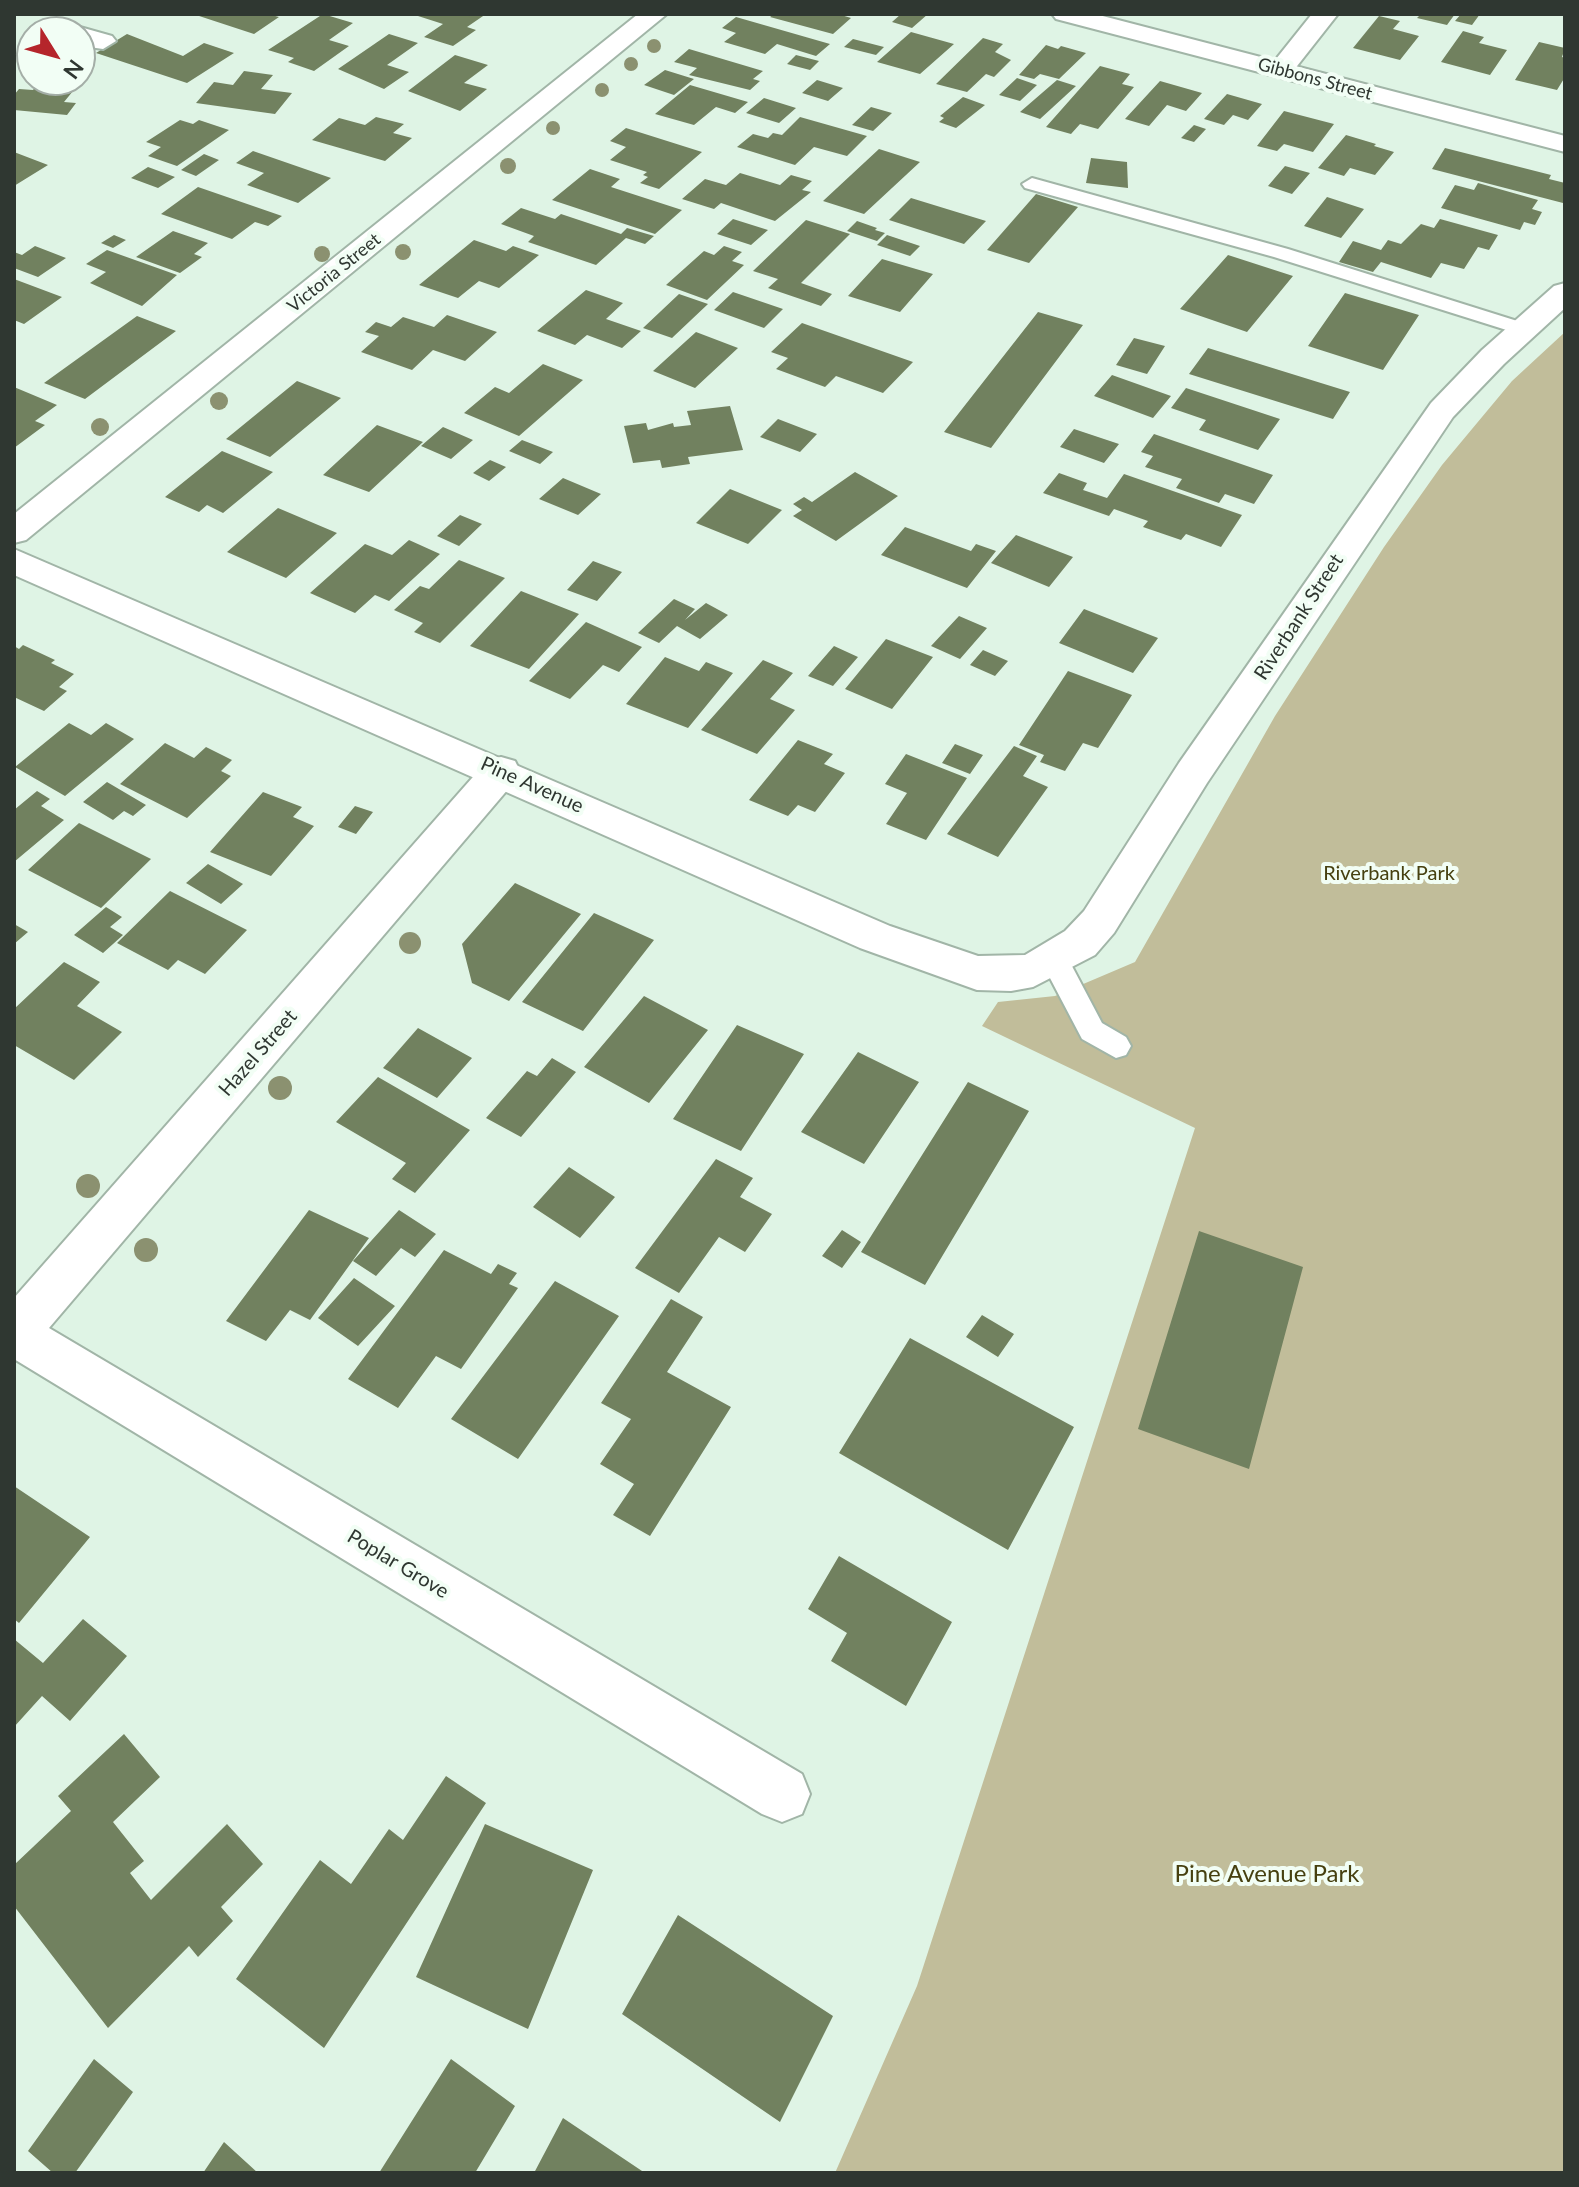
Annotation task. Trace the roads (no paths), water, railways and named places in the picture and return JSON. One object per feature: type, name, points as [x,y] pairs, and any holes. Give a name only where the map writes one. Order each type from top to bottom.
[{"type":"street","name":"Victoria Street","points":[[14,532],[654,14]]},
{"type":"street","name":"Gibbons Street","points":[[1065,14],[1565,144]]},
{"type":"street","points":[[1281,69],[1325,14]]},
{"type":"street","name":"Riverbank Street","points":[[1054,959],[1080,943],[1099,922],[1193,773],[1442,410],[1565,292]]},
{"type":"street","name":"Pine Avenue","points":[[14,561],[501,771],[875,937],[977,973],[1011,974],[1033,970],[1054,959]]},
{"type":"street","name":"Hazel Street","points":[[14,1333],[501,771]]},
{"type":"street","name":"Poplar Grove","points":[[14,1333],[782,1794]]},
{"type":"lane","points":[[1032,184],[1281,253],[1523,329]]},
{"type":"lane","points":[[1054,959],[1092,1031],[1116,1046]]},
{"type":"park label","name":"Riverbank Park","points":[[1389,874]]},
{"type":"park label","name":"Pine Avenue Park","points":[[1267,1874]]}]
